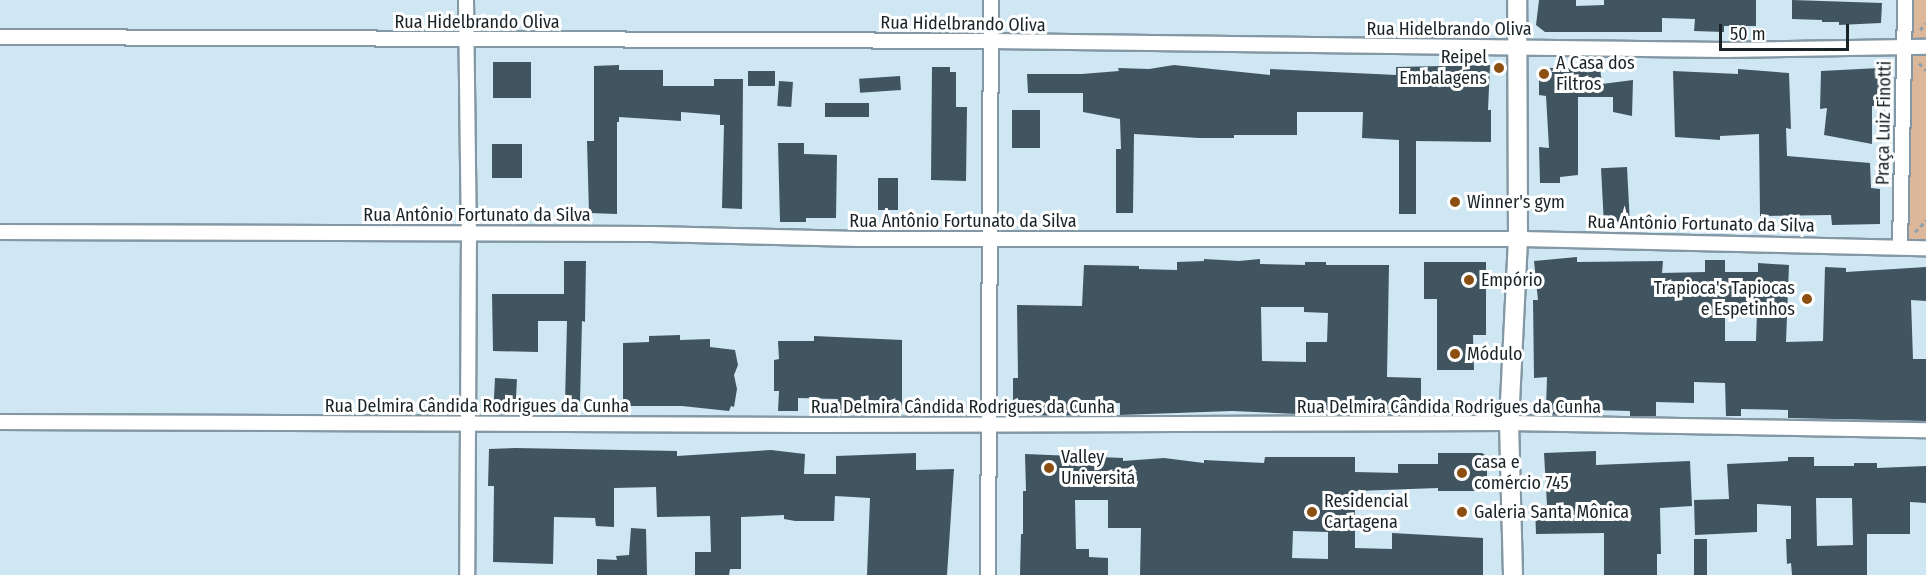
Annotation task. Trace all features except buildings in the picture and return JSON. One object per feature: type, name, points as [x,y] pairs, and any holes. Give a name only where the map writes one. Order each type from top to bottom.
[{"type":"street","points":[[466,0],[470,424],[467,575]]},
{"type":"street","points":[[988,575],[992,238],[991,0]]},
{"type":"street","points":[[1513,575],[1509,423],[1518,239],[1517,0]]},
{"type":"street","name":"Praça Luiz Finotti","points":[[1900,247],[1905,0]]},
{"type":"street","name":"Rua Hidelbrando Oliva","points":[[0,37],[991,41],[1726,50],[1926,47]]},
{"type":"street","name":"Rua Antônio Fortunato da Silva","points":[[0,232],[469,233],[859,239],[1518,239],[1926,248]]},
{"type":"street","name":"Rua Delmira Cândida Rodrigues da Cunha","points":[[0,422],[988,425],[1509,423],[1926,430]]},
{"type":"shaded area","points":[[1899,0],[1926,0],[1926,240],[1899,240]]},
{"type":"place","name":"Reipel Embalagens","points":[[1499,68]]},
{"type":"place","name":"A Casa dos Filtros","points":[[1544,74]]},
{"type":"place","name":"Winner's gym","points":[[1455,202]]},
{"type":"place","name":"Empório","points":[[1469,280]]},
{"type":"place","name":"Trapioca's Tapiocas e Espetinhos","points":[[1807,299]]},
{"type":"place","name":"Módulo","points":[[1455,354]]},
{"type":"place","name":"Valley Universitá","points":[[1049,468]]},
{"type":"place","name":"casa e comércio 745","points":[[1462,473]]},
{"type":"place","name":"Residencial Cartagena","points":[[1312,512]]},
{"type":"place","name":"Galeria Santa Mônica","points":[[1462,512]]}]
